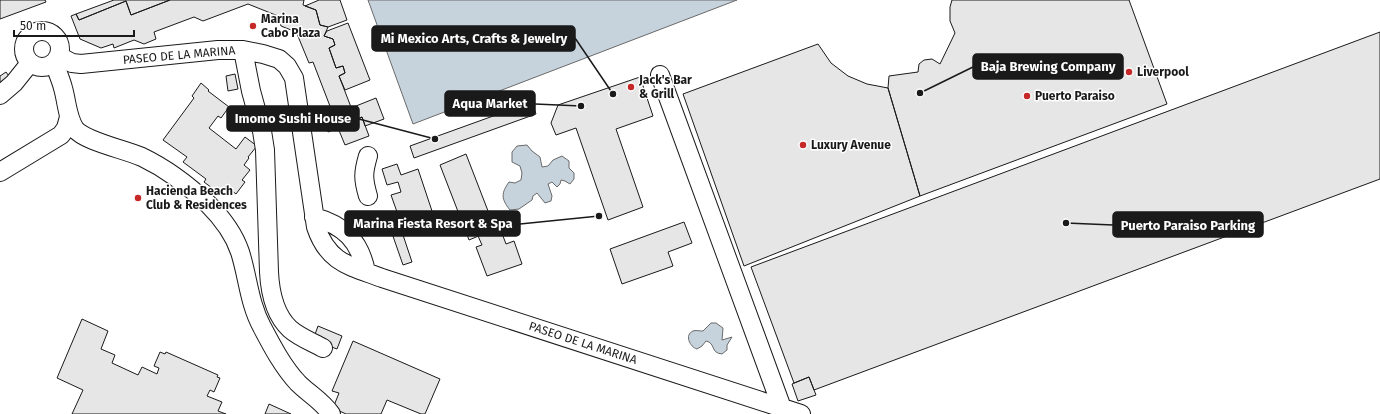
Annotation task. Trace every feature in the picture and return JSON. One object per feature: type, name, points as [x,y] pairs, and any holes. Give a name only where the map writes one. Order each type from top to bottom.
[{"type":"street","points":[[0,95],[14,83],[30,63],[26,57],[24,47],[28,38],[36,32],[46,32],[57,39],[60,46],[56,60],[69,117],[75,128],[83,136],[126,150],[150,162],[194,192],[216,213],[230,231],[239,250],[253,305],[262,327],[276,352],[298,383],[331,414]]},
{"type":"street","name":"PASEO DE LA MARINA","points":[[30,63],[35,66],[47,67],[56,60],[87,64],[218,50],[243,50],[273,56],[287,66],[292,74],[295,84],[314,217],[319,236],[325,248],[333,256],[345,264],[366,272],[801,414]]},
{"type":"street","points":[[243,50],[251,91],[266,150],[269,272],[271,290],[277,310],[289,328],[322,348]]},
{"type":"street","points":[[660,75],[782,408]]},
{"type":"street","points":[[0,172],[61,135],[66,128],[69,117]]},
{"type":"street","points":[[368,156],[364,168],[363,181],[368,196]]},
{"type":"street","points":[[314,217],[328,221],[349,236],[363,257],[366,272]]},
{"type":"shaded area","points":[[368,0],[737,0],[413,124]]},
{"type":"shaded area","points":[[527,145],[540,157],[542,167],[548,166],[553,160],[562,156],[569,161],[569,168],[574,173],[574,179],[570,184],[561,180],[557,187],[552,182],[548,184],[552,196],[551,201],[545,203],[537,193],[533,196],[532,200],[519,209],[510,210],[505,203],[503,193],[509,182],[515,183],[521,180],[522,173],[520,166],[512,162],[512,152],[517,146]]},
{"type":"shaded area","points":[[711,323],[716,323],[723,328],[722,340],[732,337],[727,345],[727,350],[722,354],[716,352],[709,342],[706,341],[697,349],[692,346],[689,341],[688,338],[690,333],[694,331],[703,331]]},
{"type":"building","points":[[0,0],[45,0],[46,2],[0,19]]},
{"type":"building","points":[[114,0],[170,0],[131,15],[126,1],[79,20],[76,14]]},
{"type":"building","points":[[170,0],[304,0],[303,5],[316,10],[320,25],[328,27],[324,36],[333,39],[335,45],[329,48],[336,68],[343,66],[345,73],[339,76],[356,120],[362,117],[369,136],[345,145],[338,128],[328,132],[322,118],[333,114],[313,62],[309,63],[295,29],[291,30],[281,26],[278,16],[248,4],[203,21],[194,17],[154,32],[156,39],[144,44],[134,40],[114,48],[113,44],[101,48],[80,39],[71,16],[76,14],[79,20],[126,1],[131,15]]},
{"type":"building","points":[[319,0],[340,0],[347,20],[328,27],[320,25],[316,10],[305,6]]},
{"type":"building","name":"Puerto Paraiso","points":[[952,0],[1129,0],[1167,104],[920,196],[888,88],[889,76],[918,72],[919,64],[924,60],[932,59],[940,64],[955,33],[950,21],[950,7]]},
{"type":"building","points":[[348,23],[370,80],[345,90],[339,76],[345,73],[343,66],[336,68],[329,48],[335,45],[333,39],[324,36],[327,31]]},
{"type":"building","points":[[1380,32],[1380,179],[814,390],[809,377],[794,383],[751,267]]},
{"type":"building","name":"Luxury Avenue","points":[[818,44],[831,63],[848,76],[867,84],[888,88],[920,196],[744,266],[683,94]]},
{"type":"building","points":[[6,72],[11,79],[0,87],[0,76]]},
{"type":"building","points":[[235,74],[238,89],[228,91],[226,76]]},
{"type":"building","points":[[640,77],[653,116],[616,129],[643,207],[608,220],[576,128],[556,135],[551,123],[558,105]]},
{"type":"building","points":[[201,83],[209,90],[208,91],[229,107],[221,118],[218,116],[209,128],[236,149],[245,137],[257,146],[248,157],[249,158],[244,165],[250,170],[242,180],[245,182],[236,194],[226,186],[220,194],[204,182],[206,179],[183,162],[187,157],[163,140],[194,98],[192,96]]},
{"type":"building","points":[[376,98],[384,119],[365,126],[362,117],[356,120],[351,108]]},
{"type":"building","points":[[532,102],[536,114],[414,158],[410,146]]},
{"type":"building","points":[[466,154],[495,229],[469,240],[440,165]]},
{"type":"building","points":[[397,164],[401,175],[418,169],[434,217],[401,229],[412,262],[403,265],[386,216],[397,212],[391,195],[401,192],[398,182],[387,185],[382,169]]},
{"type":"building","points":[[684,222],[692,243],[668,252],[673,266],[622,284],[610,249]]},
{"type":"building","points":[[500,228],[506,244],[514,241],[522,264],[487,276],[476,247],[482,245],[478,236]]},
{"type":"building","points":[[82,319],[108,331],[101,349],[115,355],[112,363],[138,375],[142,367],[157,374],[159,368],[154,366],[160,352],[165,354],[166,352],[218,375],[217,377],[220,378],[214,392],[210,390],[207,396],[222,402],[218,411],[226,414],[72,414],[83,390],[57,378]]},
{"type":"building","points":[[318,326],[342,336],[337,349],[313,340]]},
{"type":"building","points":[[353,341],[440,379],[425,414],[421,414],[387,400],[381,414],[346,414],[333,408],[339,393],[332,391]]},
{"type":"building","points":[[809,377],[816,395],[798,401],[792,384]]},
{"type":"building","points":[[269,404],[291,414],[265,414]]},
{"type":"place","name":"Marina Cabo Plaza","points":[[253,26]]},
{"type":"place","name":"Liverpool","points":[[1129,72]]},
{"type":"place","name":"Jack's Bar & Grill","points":[[631,87]]},
{"type":"place","name":"Baja Brewing Company","points":[[920,93]]},
{"type":"place","name":"Mi Mexico Arts, Crafts & Jewelry","points":[[613,94]]},
{"type":"place","name":"Puerto Paraiso","points":[[1027,96]]},
{"type":"place","name":"Aqua Market","points":[[581,106]]},
{"type":"place","name":"Imomo Sushi House","points":[[435,139]]},
{"type":"place","name":"Luxury Avenue","points":[[803,145]]},
{"type":"place","name":"Hacienda Beach Club & Residences","points":[[138,198]]},
{"type":"place","name":"Marina Fiesta Resort & Spa","points":[[599,216]]},
{"type":"place","name":"Puerto Paraiso Parking","points":[[1066,223]]}]
